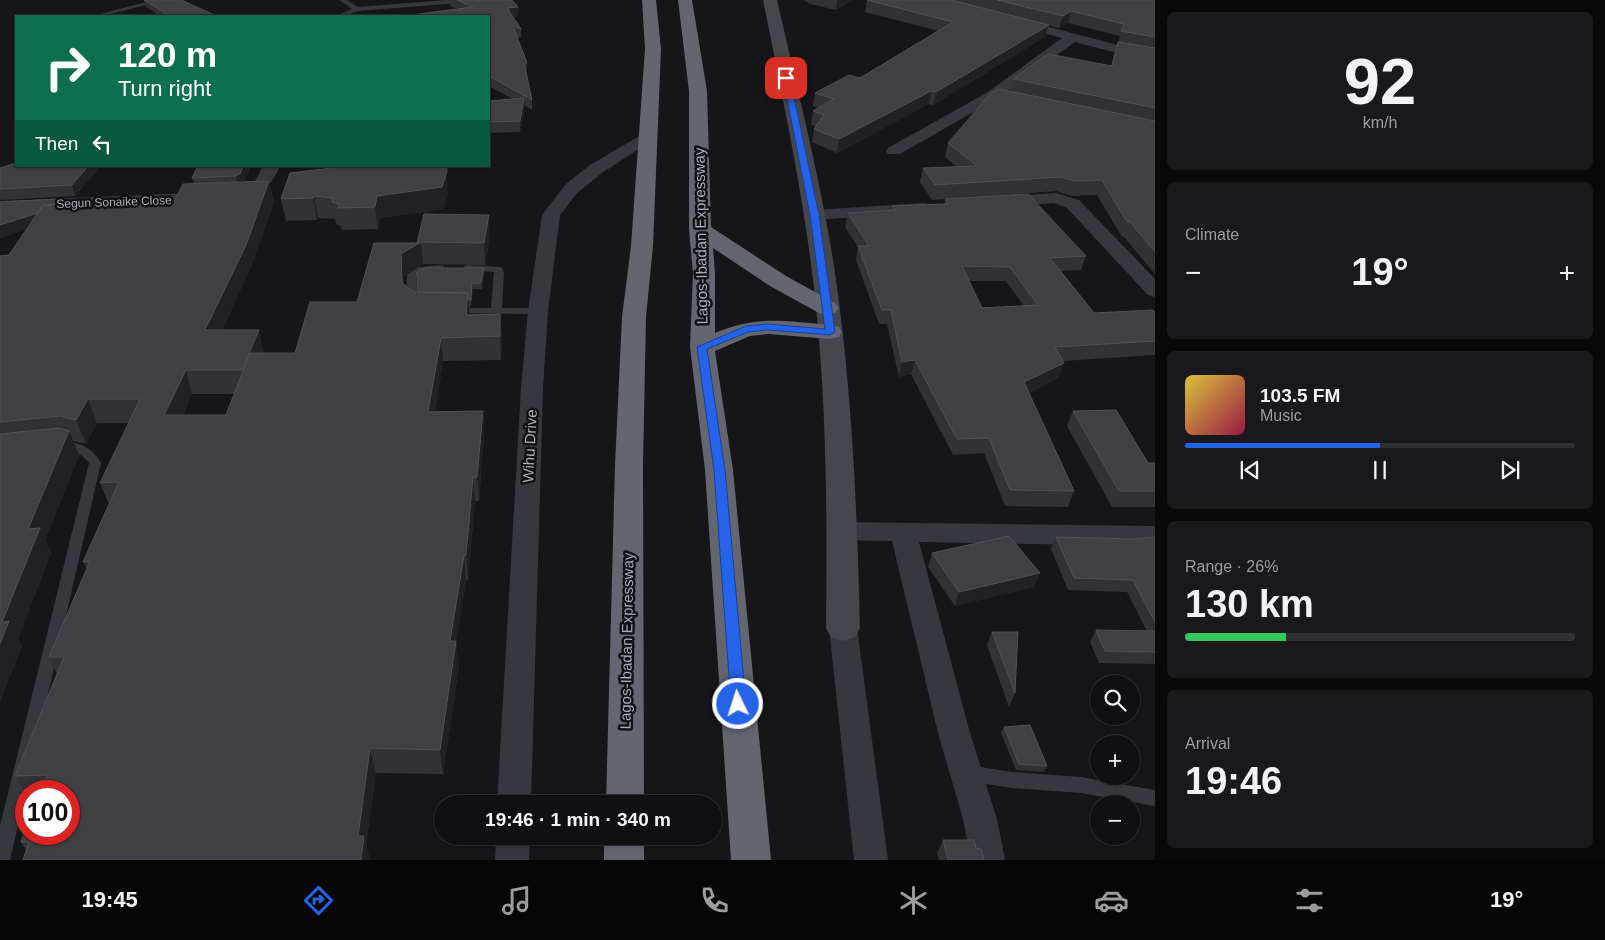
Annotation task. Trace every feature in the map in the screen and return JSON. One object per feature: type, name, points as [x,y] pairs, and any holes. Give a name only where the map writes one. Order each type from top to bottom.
[{"type":"highway","name":"Lagos-Ibadan Expressway","points":[[625,795],[629,465],[634,317],[642,246],[653,49],[649,0]]},
{"type":"highway","name":"Lagos-Ibadan Expressway","points":[[685,0],[698,92],[700,230],[704,273],[702,347],[720,470],[751,860]]},
{"type":"highway","points":[[700,230],[778,281],[827,308]]},
{"type":"highway","points":[[702,347],[746,329],[768,327],[830,332]]},
{"type":"highway","points":[[624,845],[624,860]]},
{"type":"main road","points":[[770,0],[815,215],[830,332],[842,531],[843,628]]},
{"type":"street","points":[[1006,19],[1133,53],[1155,56]]},
{"type":"street","points":[[894,151],[993,95],[1073,37]]},
{"type":"street","points":[[993,95],[1012,99]]},
{"type":"street","name":"Wihu Drive","points":[[514,795],[532,398],[538,310],[551,215],[571,189],[596,169],[648,136]]},
{"type":"street","name":"Segun Sonaike Close","points":[[0,206],[239,196],[258,190],[264,184],[272,167]]},
{"type":"street","points":[[979,204],[1056,198],[1065,200],[1072,204],[1155,291]]},
{"type":"street","points":[[815,215],[940,206]]},
{"type":"street","points":[[842,531],[1155,536]]},
{"type":"street","points":[[903,532],[965,773],[980,819],[988,860]]},
{"type":"street","points":[[843,628],[871,860]]},
{"type":"street","points":[[512,860],[513,845]]},
{"type":"lane","points":[[100,15],[162,0]]},
{"type":"lane","points":[[342,0],[358,10]]},
{"type":"lane","points":[[342,15],[358,10],[460,1]]},
{"type":"lane","points":[[421,311],[411,304],[412,276],[416,272],[423,269],[491,268],[497,269],[499,272],[496,311]]},
{"type":"lane","points":[[440,311],[538,310]]},
{"type":"lane","points":[[1,860],[96,463],[89,452],[70,446],[44,448]]},
{"type":"lane","points":[[965,773],[1012,780],[1081,785],[1155,798]]},
{"type":"building","points":[[144,0],[181,0],[215,15],[168,15]]},
{"type":"building","points":[[457,0],[512,0],[518,7],[507,8],[521,29],[513,26],[527,63],[524,63],[532,100],[490,77],[490,15],[411,15],[473,7]]},
{"type":"building","points":[[867,0],[951,0],[1049,25],[936,92],[931,91],[839,139],[814,129],[824,115],[813,111],[834,99],[815,93],[849,75],[860,78],[953,22]]},
{"type":"building","points":[[997,0],[1155,0],[1155,37],[1121,31],[1124,24],[1071,11],[1063,16]]},
{"type":"building","points":[[1118,42],[1155,48],[1155,108],[1013,79],[1048,54],[1112,66]]},
{"type":"building","points":[[999,89],[1155,121],[1155,252],[1130,222],[1127,222],[1102,180],[1076,181],[1060,177],[935,185],[923,168],[977,166],[948,143],[991,93]]},
{"type":"building","points":[[524,98],[520,121],[490,122],[490,101]]},
{"type":"building","points":[[15,163],[15,167],[87,167],[72,185],[0,189],[0,168]]},
{"type":"building","points":[[198,167],[243,167],[240,174],[236,176],[192,178]]},
{"type":"building","points":[[340,167],[446,167],[447,171],[442,187],[377,196],[375,207],[338,208],[340,204],[332,202],[333,198],[314,196],[313,198],[281,199],[290,173]]},
{"type":"building","points":[[269,181],[246,245],[205,330],[259,330],[242,370],[186,370],[164,415],[226,415],[250,353],[295,353],[310,302],[357,302],[374,243],[417,243],[424,214],[489,215],[484,243],[421,242],[401,254],[402,283],[414,292],[468,293],[466,315],[500,314],[500,336],[441,338],[428,412],[483,411],[477,477],[473,477],[466,555],[464,555],[450,641],[456,641],[440,750],[370,748],[358,836],[364,836],[361,860],[23,860],[28,845],[80,845],[80,780],[45,780],[47,775],[15,776],[64,657],[49,657],[90,561],[83,562],[119,482],[100,483],[140,399],[88,399],[76,420],[60,416],[0,422],[0,256],[9,255],[43,205],[127,204],[131,200],[174,202],[183,184]]},
{"type":"building","points":[[1028,194],[1086,256],[1050,258],[1094,313],[1153,310],[1155,312],[1155,341],[1055,347],[1064,363],[1024,382],[1074,491],[1010,490],[989,438],[957,439],[915,360],[902,362],[891,310],[882,310],[858,246],[869,246],[848,213],[895,210],[892,206],[948,204],[945,199]],"holes":[[[962,266],[1010,267],[1038,305],[982,308]]]},
{"type":"building","points":[[60,199],[54,205],[43,205],[38,213],[0,225],[0,202]]},
{"type":"building","points":[[425,268],[484,268],[481,283],[472,283],[471,300],[469,300],[468,293],[417,292],[417,272]]},
{"type":"building","points":[[1116,410],[1148,463],[1155,463],[1155,491],[1119,491],[1073,411]]},
{"type":"building","points":[[59,428],[69,431],[28,529],[40,528],[2,622],[9,621],[0,644],[0,434]]},
{"type":"building","points":[[1009,536],[1040,573],[959,592],[932,553]]},
{"type":"building","points":[[1056,537],[1134,539],[1155,537],[1155,622],[1133,580],[1074,578]]},
{"type":"building","points":[[1096,630],[1155,631],[1155,652],[1105,651]]},
{"type":"building","points":[[992,632],[1018,632],[1015,693]]},
{"type":"building","points":[[1030,725],[1047,766],[1019,764],[1004,727]]},
{"type":"building","points":[[943,840],[974,840],[976,848],[981,849],[984,860],[948,860]]},
{"type":"route","points":[[738,704],[720,470],[702,347],[720,338],[746,329],[768,327],[830,332],[815,215],[786,78]]}]
